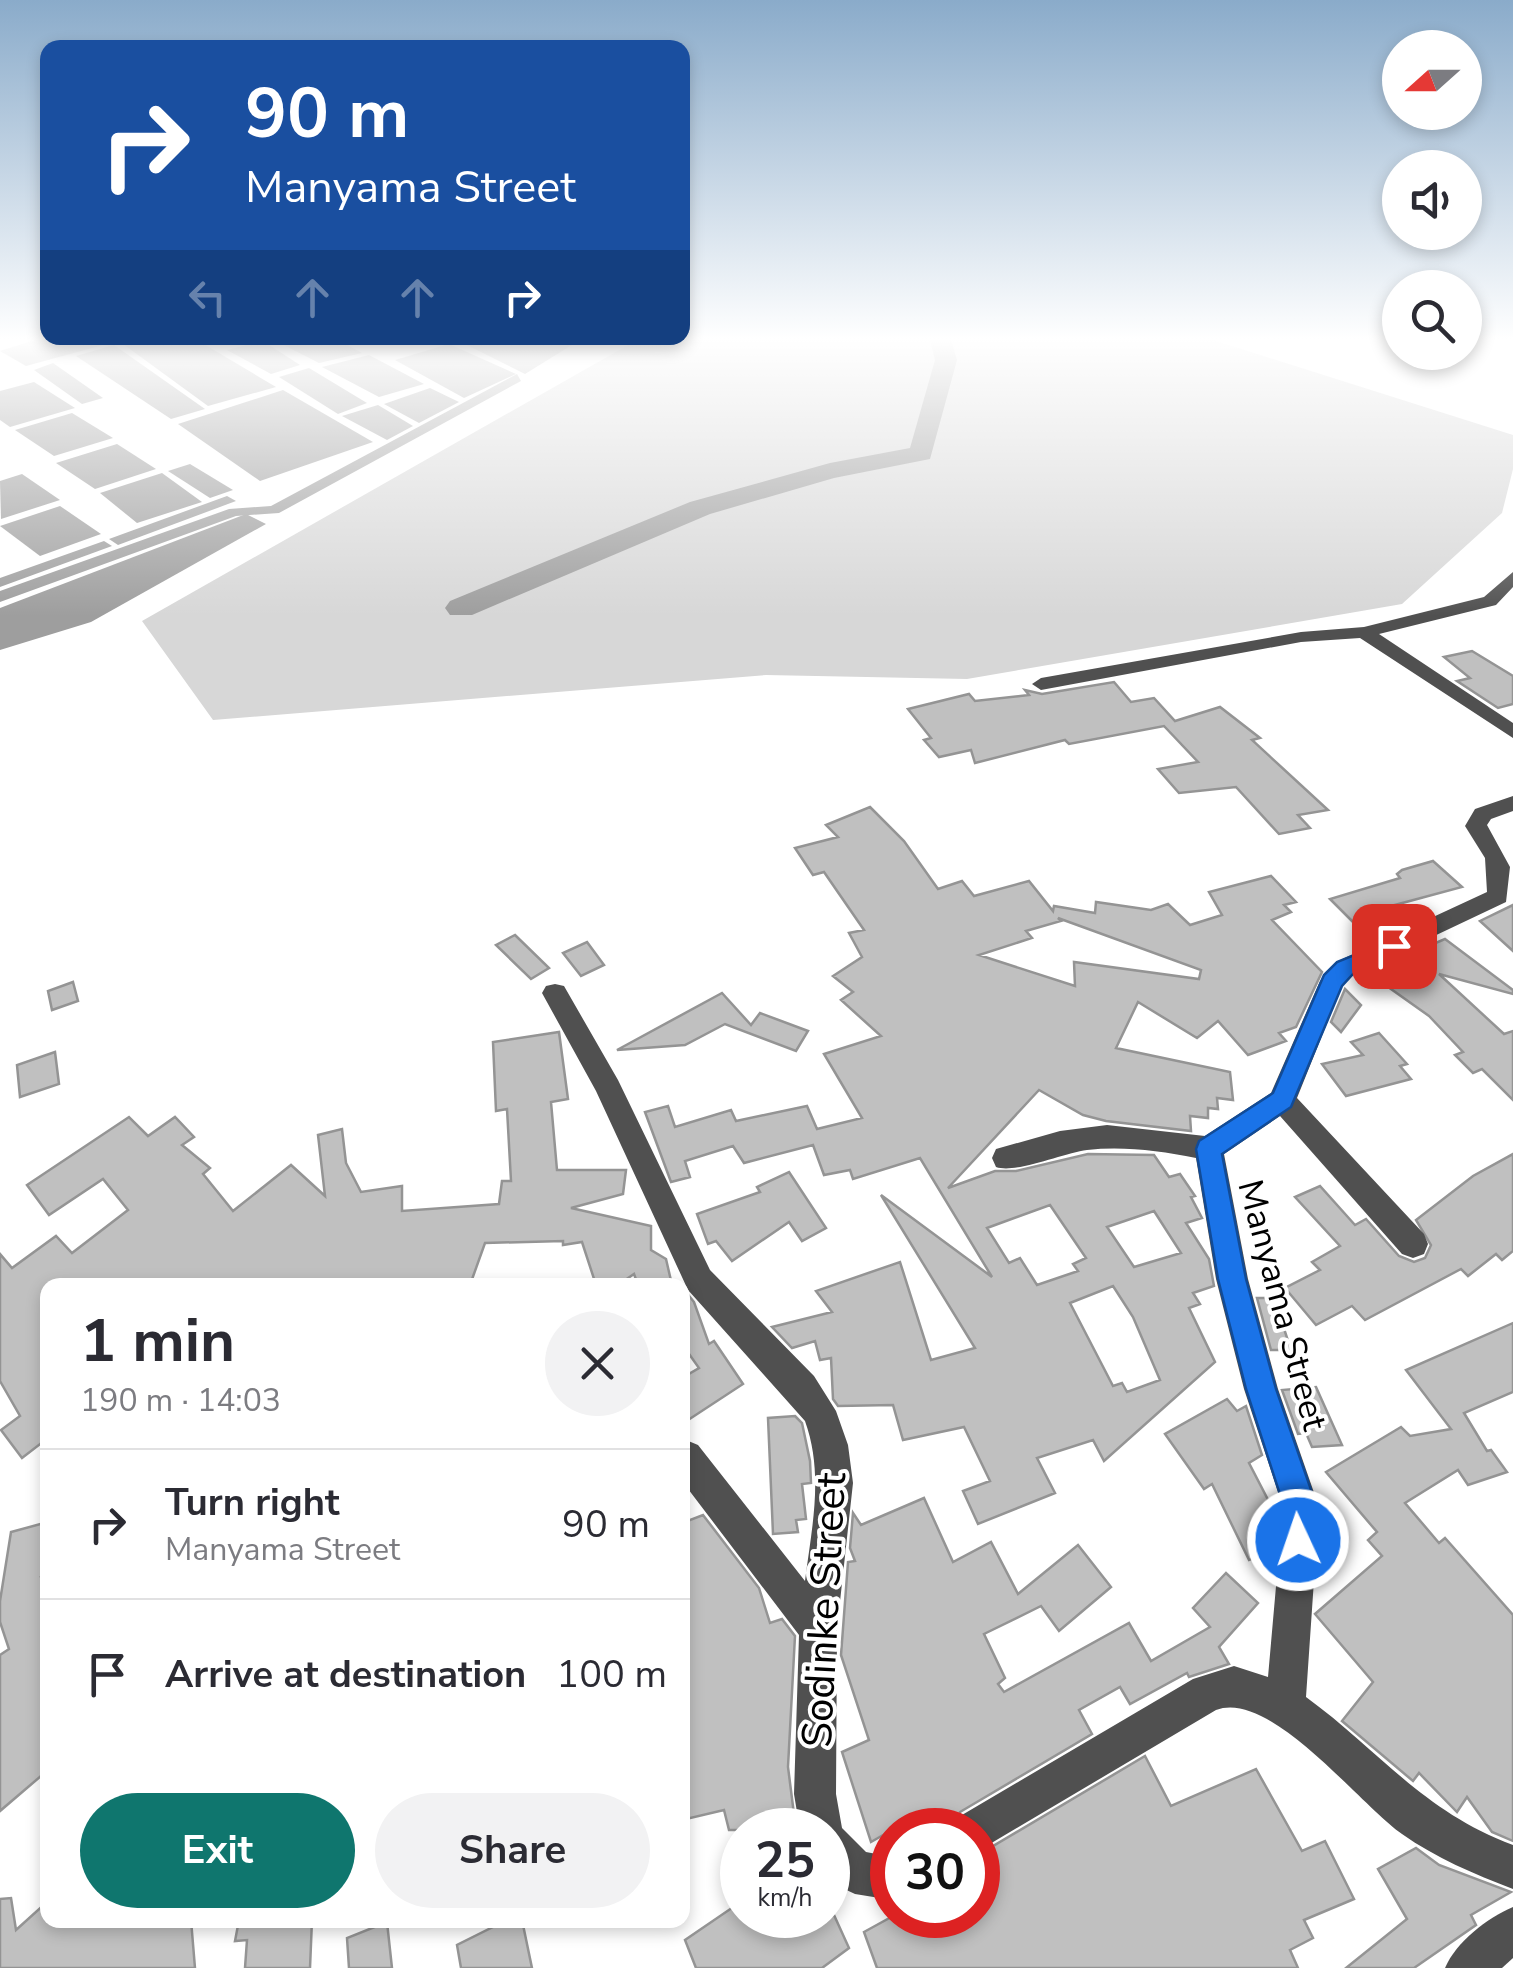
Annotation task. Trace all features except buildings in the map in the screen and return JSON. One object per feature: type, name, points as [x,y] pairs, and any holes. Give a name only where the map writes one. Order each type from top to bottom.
[{"type":"street","points":[[1041,684],[1300,637],[1364,632],[1490,601],[1513,577]]},
{"type":"street","points":[[1364,632],[1513,732]]},
{"type":"street","points":[[1413,1244],[1282,1100],[1332,981],[1345,968],[1498,896],[1502,869],[1494,847],[1476,826],[1484,814],[1513,804]]},
{"type":"street","name":"Sodinke Street","points":[[554,993],[616,1105],[698,1280],[819,1412],[831,1445],[835,1483],[818,1630],[817,1808]]},
{"type":"street","name":"Manyama Street","points":[[1282,1100],[1208,1149],[1232,1279],[1261,1389],[1301,1507],[1285,1708]]},
{"type":"street","points":[[1006,1158],[1065,1138],[1145,1136],[1208,1149]]},
{"type":"street","points":[[690,1462],[818,1630]]},
{"type":"street","points":[[1000,1817],[1221,1687],[1243,1686],[1285,1708],[1396,1803],[1470,1852],[1513,1867]]},
{"type":"street","points":[[1468,1968],[1513,1929]]},
{"type":"shaded area","points":[[18,432],[103,432],[113,438],[54,456]]},
{"type":"shaded area","points":[[189,432],[355,432],[373,442],[260,481]]},
{"type":"shaded area","points":[[372,432],[402,432],[387,440]]},
{"type":"shaded area","points":[[475,432],[1503,432],[1513,435],[1513,469],[1502,513],[1402,604],[967,679],[766,675],[213,720],[142,621]]},
{"type":"shaded area","points":[[117,444],[156,469],[95,489],[56,463]]},
{"type":"shaded area","points":[[190,464],[233,490],[210,498],[168,471]]},
{"type":"shaded area","points":[[162,473],[202,502],[137,523],[100,493]]},
{"type":"shaded area","points":[[22,474],[60,500],[1,519],[0,481]]},
{"type":"shaded area","points":[[227,496],[236,501],[118,545],[109,539]]},
{"type":"shaded area","points":[[60,506],[101,534],[40,556],[0,526]]},
{"type":"shaded area","points":[[246,514],[266,524],[91,622],[0,650],[0,608]]},
{"type":"shaded area","points":[[104,541],[112,546],[0,587],[0,578]]},
{"type":"waterway","points":[[0,597],[234,512],[274,510],[418,432]]},
{"type":"waterway","points":[[461,608],[700,508],[830,471],[921,454],[927,432]]},
{"type":"route","points":[[1298,1540],[1301,1507],[1261,1389],[1232,1279],[1208,1149],[1282,1100],[1332,981],[1345,968],[1394,946]]}]
